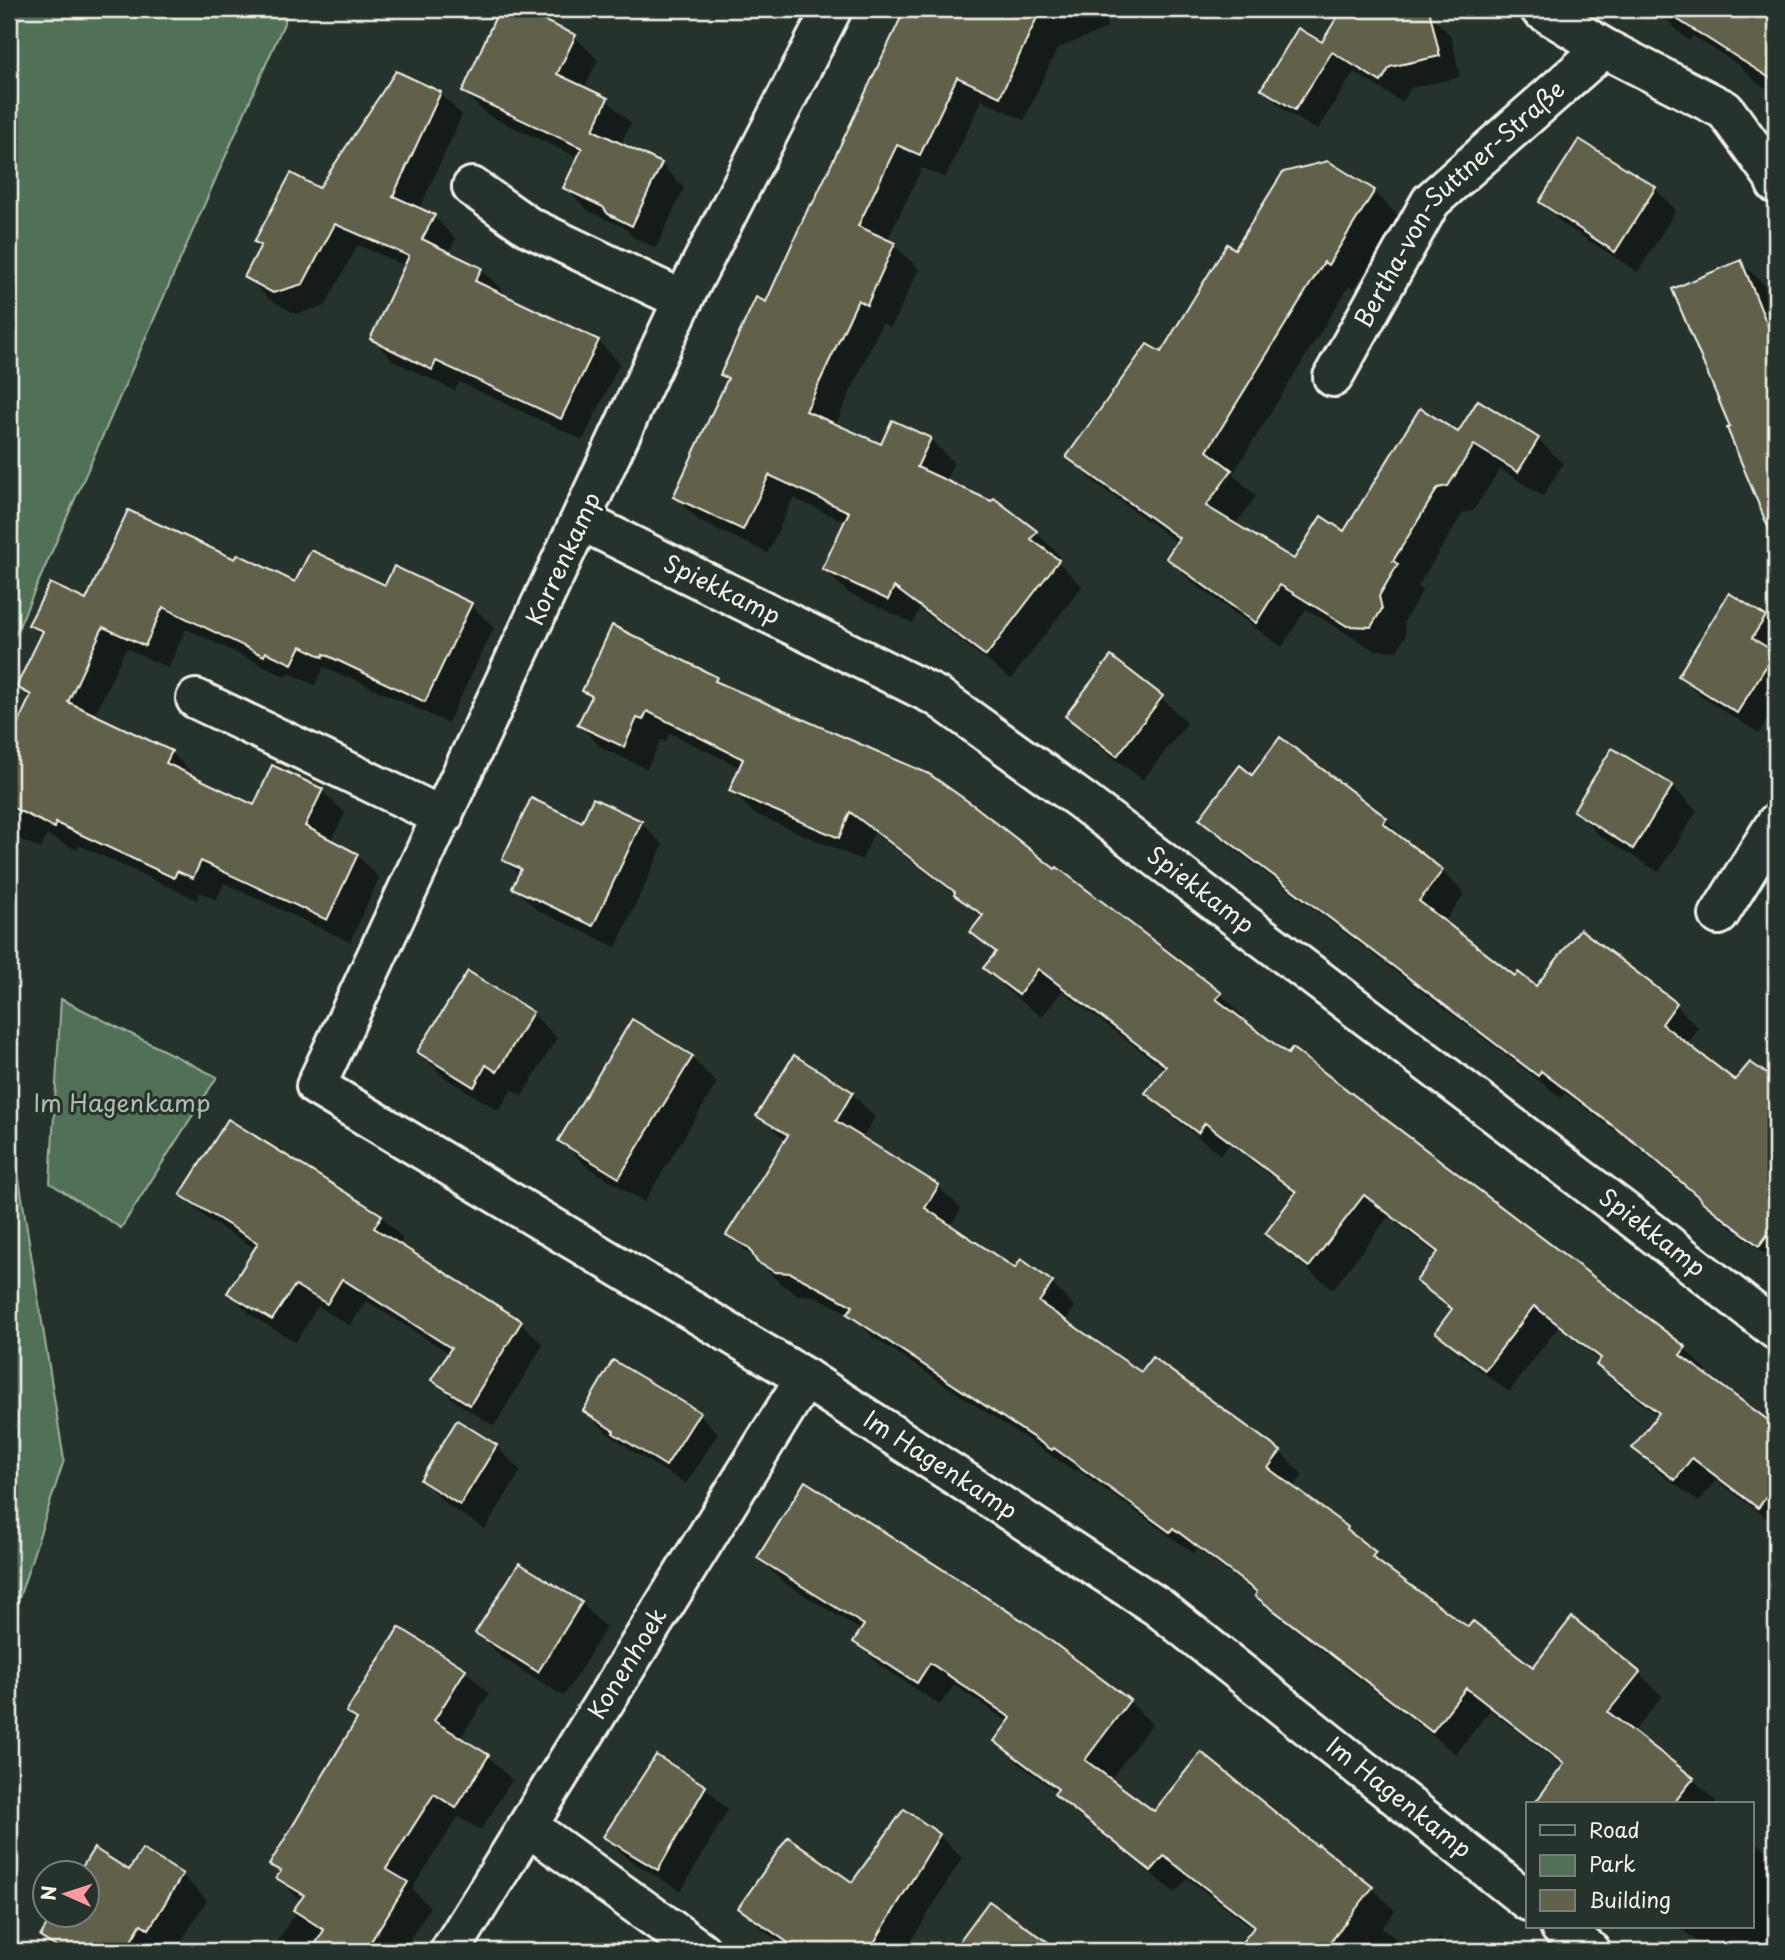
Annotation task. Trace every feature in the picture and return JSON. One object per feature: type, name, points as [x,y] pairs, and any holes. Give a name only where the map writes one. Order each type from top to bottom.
[{"type":"street","name":"Korrenkamp","points":[[316,1086],[683,300],[832,9]]},
{"type":"street","points":[[1539,9],[1604,48],[1725,110],[1776,184]]},
{"type":"street","name":"Bertha-von-Suttner-Straße","points":[[1333,377],[1431,201],[1604,48]]},
{"type":"street","points":[[472,187],[529,227],[683,300]]},
{"type":"street","name":"Spiekkamp","points":[[582,521],[937,697],[1092,809],[1628,1214],[1776,1330]]},
{"type":"street","points":[[196,699],[443,817]]},
{"type":"street","points":[[1719,915],[1776,823]]},
{"type":"street","name":"Im Hagenkamp","points":[[316,1086],[805,1378],[1158,1607],[1526,1899]]},
{"type":"street","name":"Konenhoek","points":[[450,1951],[805,1378]]},
{"type":"street","points":[[529,1827],[701,1951]]},
{"type":"street","points":[[1561,1928],[1590,1951]]},
{"type":"green space","points":[[9,9],[286,9],[285,21],[9,649]]},
{"type":"green space","name":"Im Hagenkamp","points":[[61,999],[217,1077],[121,1228],[50,1183]]},
{"type":"green space","points":[[9,1116],[64,1460],[9,1629]]},
{"type":"building","points":[[499,9],[518,9],[576,35],[557,74],[608,98],[593,130],[662,163],[632,226],[608,214],[603,207],[563,188],[582,148],[462,92]]},
{"type":"building","points":[[905,9],[1041,9],[1000,97],[957,77],[920,155],[897,145],[858,226],[895,243],[867,305],[858,300],[806,411],[881,444],[892,420],[931,438],[917,467],[991,501],[994,498],[1037,531],[1031,539],[1059,560],[986,656],[894,587],[888,600],[822,569],[849,512],[769,475],[743,530],[673,497],[728,378],[720,375],[756,297],[766,302],[810,204],[812,205]]},
{"type":"building","points":[[1342,9],[1429,9],[1440,56],[1390,67],[1381,82],[1332,52],[1295,110],[1261,89],[1298,28],[1322,42]]},
{"type":"building","points":[[1661,9],[1776,9],[1776,82]]},
{"type":"building","points":[[396,71],[441,92],[393,196],[435,215],[422,239],[482,268],[475,281],[599,340],[561,419],[436,361],[432,370],[370,339],[409,256],[335,224],[303,284],[273,293],[244,277],[261,245],[254,242],[291,173],[319,188]]},
{"type":"building","points":[[1579,139],[1656,187],[1615,252],[1539,202]]},
{"type":"building","points":[[1328,161],[1375,190],[1328,265],[1324,262],[1207,451],[1232,470],[1206,506],[1294,559],[1321,516],[1344,531],[1420,408],[1458,432],[1478,400],[1539,438],[1518,472],[1474,445],[1448,486],[1438,488],[1393,561],[1398,564],[1379,596],[1382,609],[1371,627],[1347,626],[1280,585],[1256,623],[1166,558],[1179,538],[1066,457],[1147,344],[1161,352],[1227,244],[1235,249],[1283,172]]},
{"type":"building","points":[[1741,260],[1776,346],[1775,544],[1672,289]]},
{"type":"building","points":[[128,510],[235,559],[238,554],[295,582],[311,550],[385,585],[394,566],[472,603],[425,702],[324,654],[323,657],[301,646],[292,664],[266,652],[264,656],[163,607],[145,646],[103,627],[68,702],[172,751],[166,763],[254,805],[272,765],[323,789],[305,826],[358,854],[327,920],[201,861],[193,878],[177,871],[174,878],[56,823],[55,828],[9,806],[9,742],[31,695],[16,687],[43,631],[28,625],[50,583],[86,600]]},
{"type":"building","points":[[1729,593],[1766,616],[1752,638],[1775,652],[1737,713],[1678,676]]},
{"type":"building","points":[[612,625],[717,677],[715,681],[929,774],[1055,869],[1057,867],[1222,993],[1216,999],[1288,1054],[1292,1048],[1686,1347],[1680,1355],[1776,1426],[1776,1484],[1758,1508],[1692,1458],[1675,1480],[1632,1448],[1659,1413],[1596,1365],[1601,1358],[1534,1306],[1485,1370],[1435,1332],[1452,1309],[1416,1281],[1438,1252],[1364,1195],[1309,1267],[1265,1234],[1296,1192],[1205,1123],[1198,1133],[1145,1093],[1166,1066],[1038,969],[1019,995],[983,968],[996,952],[970,932],[983,915],[850,812],[839,838],[729,791],[743,759],[647,711],[643,720],[637,718],[624,747],[577,725],[592,696],[582,691]]},
{"type":"building","points":[[1111,656],[1163,696],[1117,756],[1065,716]]},
{"type":"building","points":[[1280,737],[1387,818],[1383,823],[1443,870],[1419,901],[1515,976],[1518,972],[1536,986],[1580,929],[1677,1003],[1662,1024],[1735,1080],[1750,1062],[1776,1080],[1776,1223],[1759,1246],[1700,1200],[1643,1149],[1541,1071],[1538,1076],[1199,819],[1240,765],[1252,775]]},
{"type":"building","points":[[1612,748],[1673,785],[1633,849],[1573,811]]},
{"type":"building","points":[[531,798],[582,822],[593,798],[642,821],[593,926],[512,888],[521,869],[502,860]]},
{"type":"building","points":[[468,971],[533,1012],[497,1072],[486,1065],[474,1087],[417,1052]]},
{"type":"building","points":[[632,1019],[693,1056],[619,1178],[558,1141]]},
{"type":"building","points":[[794,1055],[853,1092],[836,1121],[939,1185],[925,1208],[1015,1268],[1021,1259],[1053,1282],[1039,1302],[1141,1372],[1152,1357],[1281,1451],[1268,1468],[1348,1527],[1347,1530],[1376,1552],[1372,1557],[1468,1627],[1473,1621],[1533,1667],[1572,1617],[1640,1672],[1608,1712],[1694,1778],[1675,1802],[1536,1802],[1564,1764],[1466,1688],[1432,1732],[1255,1596],[1257,1592],[1173,1528],[1170,1532],[1054,1448],[1052,1450],[847,1314],[853,1306],[791,1273],[775,1272],[757,1262],[749,1248],[726,1235],[788,1135],[756,1116]]},
{"type":"building","points":[[228,1119],[382,1215],[374,1228],[522,1321],[470,1405],[431,1380],[451,1348],[342,1279],[327,1304],[295,1285],[272,1320],[227,1293],[258,1243],[180,1195]]},
{"type":"building","points":[[613,1360],[700,1412],[666,1466],[583,1411]]},
{"type":"building","points":[[457,1420],[497,1445],[460,1505],[420,1480]]},
{"type":"building","points":[[805,1481],[1031,1626],[1130,1700],[1085,1760],[1154,1811],[1201,1752],[1317,1846],[1318,1844],[1373,1887],[1323,1951],[1235,1951],[1255,1926],[1164,1856],[1151,1871],[1054,1794],[1058,1789],[994,1741],[1011,1718],[930,1663],[917,1683],[853,1642],[864,1625],[757,1558]]},
{"type":"building","points":[[519,1563],[582,1602],[538,1672],[475,1633]]},
{"type":"building","points":[[399,1627],[466,1669],[434,1721],[489,1755],[456,1808],[434,1794],[386,1869],[408,1882],[365,1951],[311,1951],[324,1930],[293,1910],[304,1895],[276,1878],[281,1871],[269,1865],[357,1719],[346,1712]]},
{"type":"building","points":[[656,1755],[706,1786],[658,1870],[603,1837]]},
{"type":"building","points":[[904,1809],[940,1834],[869,1951],[800,1951],[738,1908],[788,1837],[852,1882]]},
{"type":"building","points":[[94,1848],[129,1870],[142,1849],[183,1874],[149,1929],[141,1924],[125,1951],[63,1951],[40,1937],[45,1928],[102,1928],[102,1858],[88,1858]]},
{"type":"building","points":[[989,1901],[1061,1951],[952,1951]]}]
